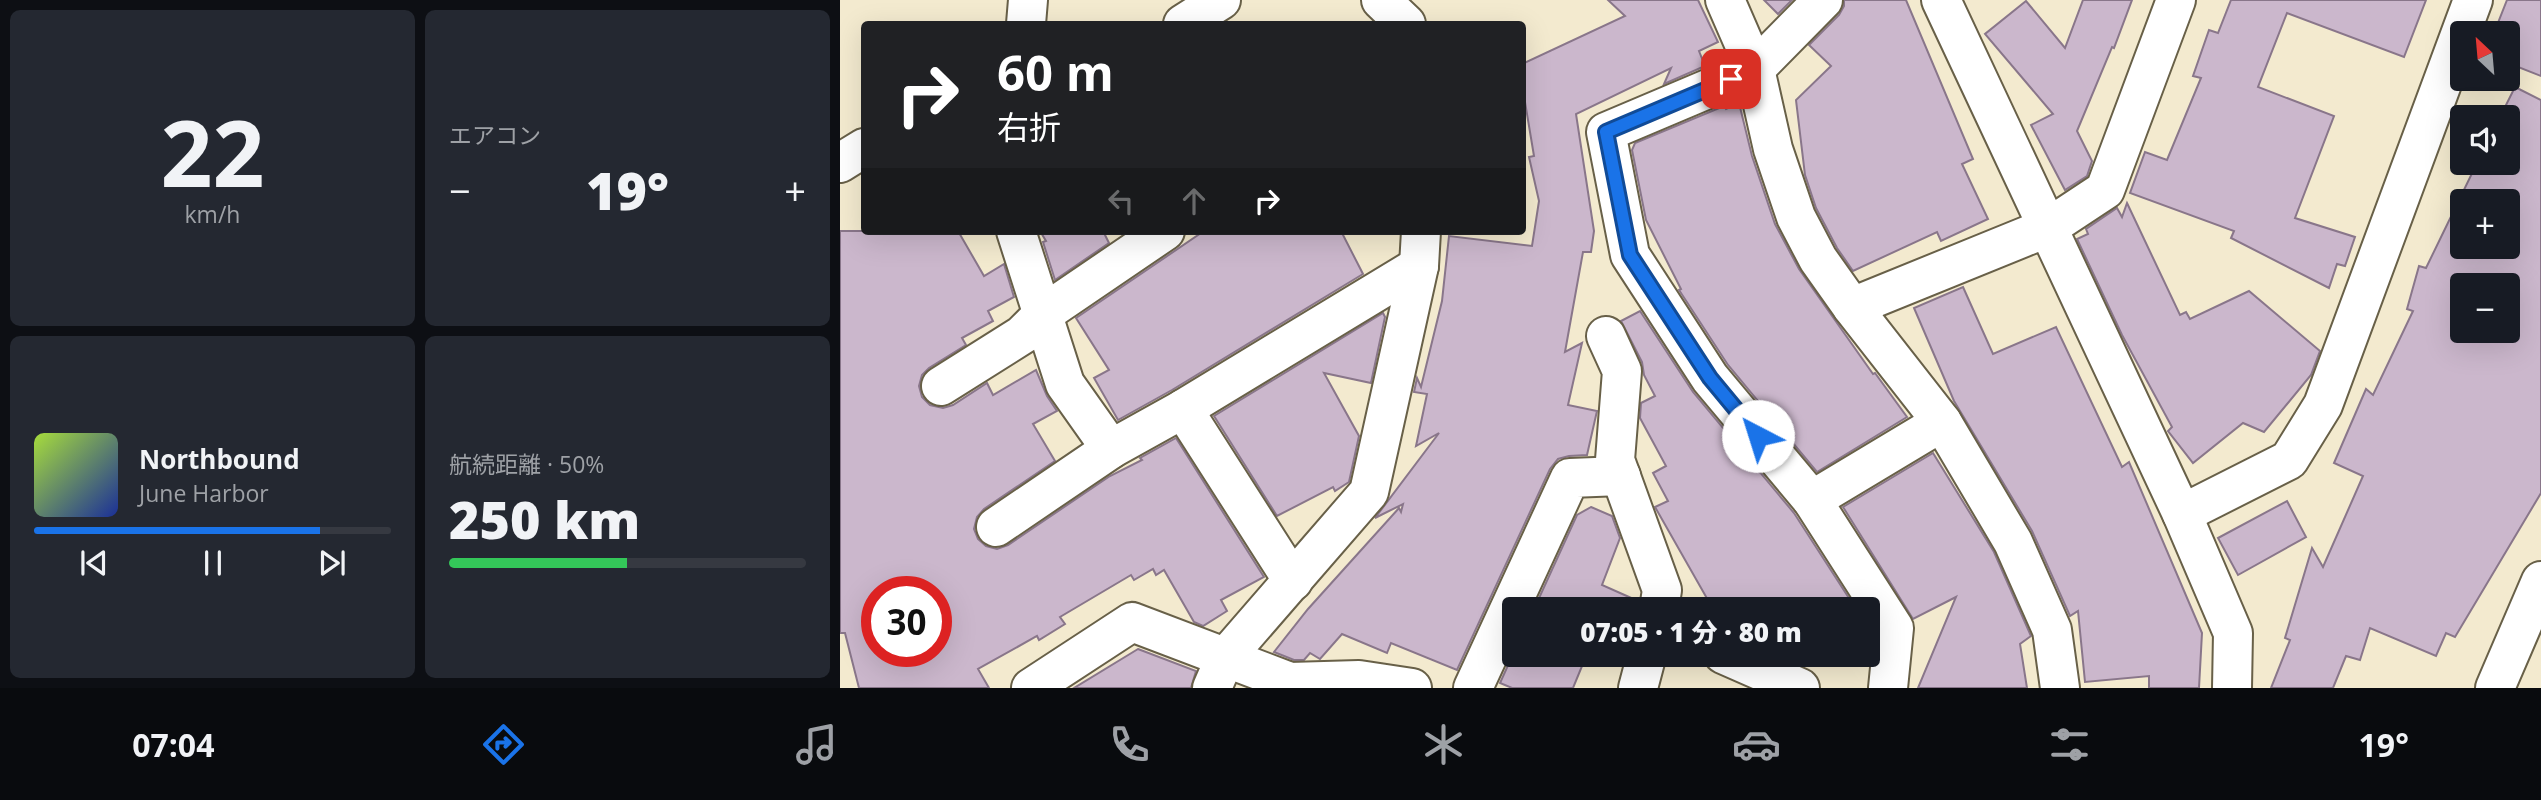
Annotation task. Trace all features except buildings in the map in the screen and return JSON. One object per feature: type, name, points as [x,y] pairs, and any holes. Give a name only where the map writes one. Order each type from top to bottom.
[{"type":"street","points":[[1026,21],[1028,0]]},
{"type":"street","points":[[1188,21],[1221,0]]},
{"type":"street","points":[[1381,0],[1403,21]]},
{"type":"street","points":[[1725,0],[1755,69],[1773,149],[1796,217],[1818,260],[1942,422],[2013,542],[2052,630],[2060,688]]},
{"type":"street","points":[[1823,0],[1755,69],[1606,132],[1630,255],[1710,378],[1812,500],[1894,628],[1888,688]]},
{"type":"street","points":[[1941,0],[2182,514],[2233,634],[2232,688]]},
{"type":"street","points":[[1852,307],[2049,227],[2105,190],[2176,0]]},
{"type":"street","points":[[2182,514],[2289,460],[2323,405],[2473,0]]},
{"type":"street","points":[[840,163],[861,150]]},
{"type":"street","points":[[1017,235],[1065,384],[1111,449]]},
{"type":"street","points":[[941,386],[1022,335],[1043,314],[1159,235]]},
{"type":"street","points":[[996,527],[1111,449],[1183,409],[1420,248]]},
{"type":"street","points":[[1218,673],[1369,492],[1420,248]]},
{"type":"street","points":[[1606,336],[1622,371],[1615,460],[1662,590],[1661,597]]},
{"type":"street","points":[[1183,409],[1293,581]]},
{"type":"street","points":[[1812,500],[1942,422]]},
{"type":"street","points":[[1473,688],[1570,478],[1620,476]]},
{"type":"street","points":[[2495,688],[2541,581]]},
{"type":"street","points":[[1031,688],[1132,622],[1218,673],[1290,682],[1412,688]]},
{"type":"street","points":[[1638,688],[1644,667]]},
{"type":"street","points":[[1752,667],[1800,688]]},
{"type":"route","points":[[1731,79],[1606,132],[1630,255],[1710,378],[1758,436]]}]
